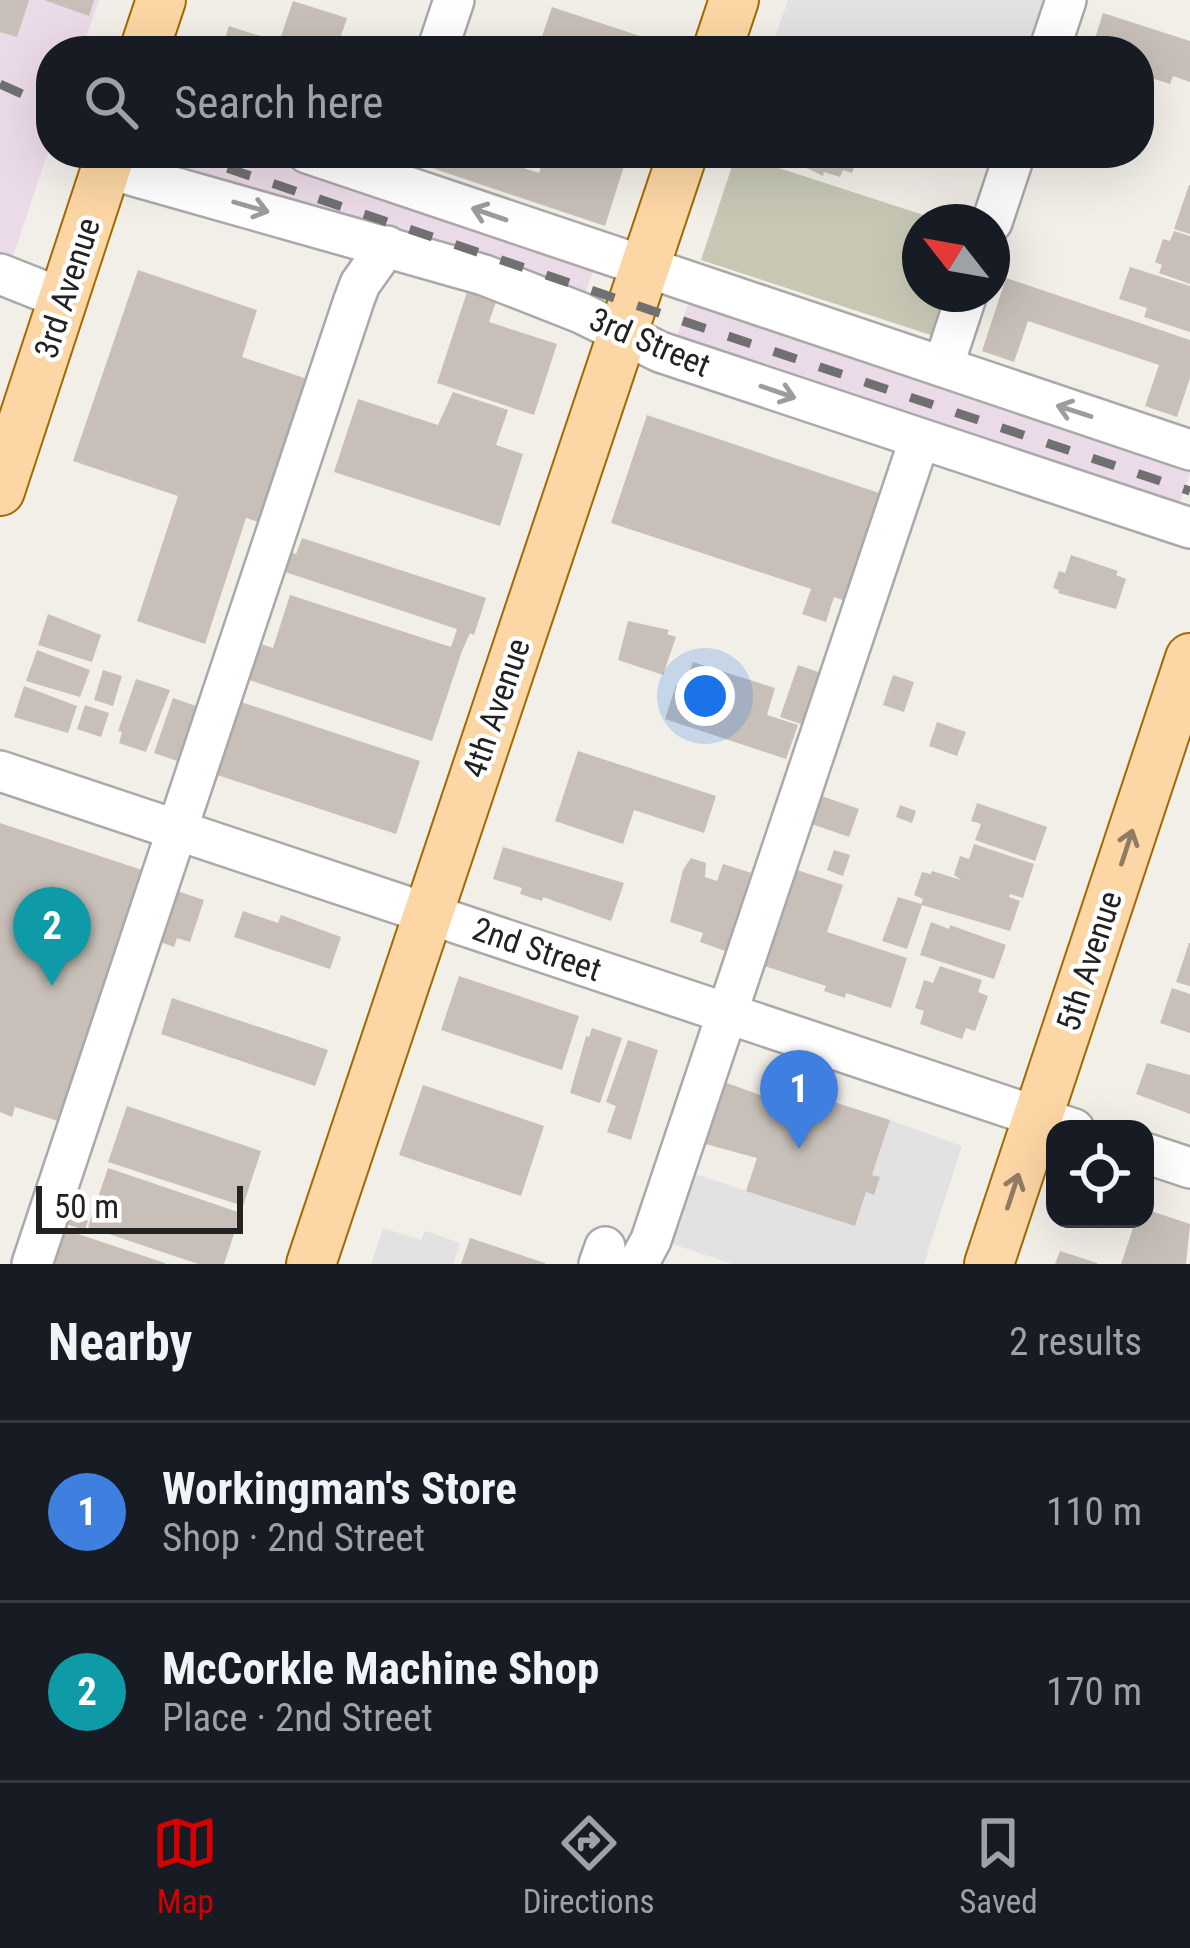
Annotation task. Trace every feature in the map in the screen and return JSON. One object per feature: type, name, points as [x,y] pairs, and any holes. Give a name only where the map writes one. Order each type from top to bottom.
[{"type":"main road","points":[[149,36],[161,0]]},
{"type":"main road","points":[[722,36],[734,0]]},
{"type":"main road","name":"3rd Avenue","points":[[0,491],[105,168]]},
{"type":"main road","name":"4th Avenue","points":[[310,1264],[678,168]]},
{"type":"main road","name":"5th Avenue","points":[[1057,1120],[1190,658]]},
{"type":"main road","name":"5th Avenue","points":[[988,1264],[1046,1144]]},
{"type":"street","points":[[442,36],[454,0]]},
{"type":"street","points":[[1054,36],[1066,0]]},
{"type":"street","name":"3rd Street","points":[[134,168],[484,275],[574,310],[660,352],[1190,528]]},
{"type":"street","name":"3rd Street","points":[[400,168],[645,267],[1190,450]]},
{"type":"street","points":[[998,204],[1010,168]]},
{"type":"street","points":[[32,1264],[355,300],[367,272],[387,246]]},
{"type":"street","points":[[0,274],[63,299]]},
{"type":"street","points":[[943,368],[962,312]]},
{"type":"street","points":[[614,1258],[652,1240],[919,441]]},
{"type":"street","name":"2nd Street","points":[[0,771],[1047,1120]]},
{"type":"street","points":[[1154,1156],[1190,1168]]},
{"type":"shaded area","points":[[0,0],[99,0],[86,36],[36,36],[36,168],[43,168],[0,295]]},
{"type":"shaded area","points":[[788,0],[1051,0],[1038,36],[776,36]]},
{"type":"shaded area","points":[[175,168],[337,168],[598,256],[578,315],[171,179]]},
{"type":"shaded area","points":[[731,168],[779,168],[902,208],[902,312],[946,312],[937,337],[701,260]]},
{"type":"shaded area","points":[[694,287],[1190,453],[1190,473],[1176,515],[673,347]]},
{"type":"shaded area","points":[[890,1120],[962,1146],[924,1264],[732,1264],[661,1240],[686,1171],[855,1226],[866,1192],[879,1177],[872,1175]]},
{"type":"shaded area","points":[[383,1228],[421,1240],[425,1231],[460,1243],[453,1264],[371,1264]]},
{"type":"building","points":[[0,0],[29,0],[17,37],[0,32]]},
{"type":"building","points":[[44,0],[94,0],[89,16]]},
{"type":"building","points":[[293,1],[347,18],[341,36],[281,36]]},
{"type":"building","points":[[552,7],[640,36],[542,36]]},
{"type":"building","points":[[1103,13],[1190,41],[1190,82],[1173,76],[1170,84],[1154,79],[1154,36],[1096,36]]},
{"type":"building","points":[[229,26],[260,36],[226,36]]},
{"type":"building","points":[[432,168],[523,168],[539,173],[540,168],[623,168],[605,226]]},
{"type":"building","points":[[807,168],[854,168],[852,173],[843,170],[840,177],[824,172],[823,176]]},
{"type":"building","points":[[1190,185],[1190,234],[1174,229]]},
{"type":"building","points":[[1174,231],[1190,236],[1190,284],[1159,273],[1162,265],[1155,262],[1163,239],[1170,241]]},
{"type":"building","points":[[1130,267],[1190,286],[1190,332],[1144,317],[1147,308],[1119,299]]},
{"type":"building","points":[[138,270],[257,310],[242,357],[313,381],[265,524],[246,518],[205,644],[137,621],[178,496],[73,461]]},
{"type":"building","points":[[1010,279],[1190,340],[1190,378],[1177,417],[1145,406],[1159,365],[1028,321],[1014,362],[982,351],[995,312],[1010,312]]},
{"type":"building","points":[[467,292],[496,302],[489,322],[557,344],[534,415],[437,383]]},
{"type":"building","points":[[453,392],[508,410],[496,445],[523,454],[500,526],[334,472],[358,399],[438,425]]},
{"type":"building","points":[[647,415],[888,496],[852,603],[834,597],[826,622],[802,614],[811,589],[611,523]]},
{"type":"building","points":[[302,538],[486,598],[474,635],[470,633],[462,651],[432,741],[246,679],[258,643],[273,648],[290,595],[451,647],[457,629],[279,570],[286,551],[296,554]]},
{"type":"building","points":[[1071,555],[1118,571],[1116,575],[1126,579],[1116,609],[1053,588]]},
{"type":"building","points":[[48,614],[101,635],[92,662],[38,645]]},
{"type":"building","points":[[628,621],[669,630],[667,634],[676,637],[663,675],[618,660]]},
{"type":"building","points":[[37,650],[90,670],[80,697],[26,681]]},
{"type":"building","points":[[693,662],[775,688],[767,715],[798,725],[786,759],[665,719],[676,685],[694,691],[698,679],[688,676]]},
{"type":"building","points":[[798,665],[824,674],[807,726],[780,717]]},
{"type":"building","points":[[103,670],[122,676],[113,706],[94,700]]},
{"type":"building","points":[[893,675],[914,682],[904,712],[883,705]]},
{"type":"building","points":[[136,679],[170,690],[146,752],[119,743],[122,732],[118,731]]},
{"type":"building","points":[[24,686],[77,706],[68,733],[14,717]]},
{"type":"building","points":[[173,698],[202,708],[183,763],[154,753]]},
{"type":"building","points":[[241,702],[420,761],[396,834],[217,775]]},
{"type":"building","points":[[85,705],[109,713],[101,737],[77,729]]},
{"type":"building","points":[[937,722],[966,732],[957,756],[929,746]]},
{"type":"building","points":[[578,751],[716,796],[704,833],[634,810],[623,844],[555,821]]},
{"type":"building","points":[[816,794],[859,809],[849,837],[806,822]]},
{"type":"building","points":[[977,803],[1047,827],[1035,861],[975,840],[981,824],[971,821]]},
{"type":"building","points":[[900,805],[916,811],[912,823],[896,817]]},
{"type":"building","points":[[0,823],[142,870],[58,1121],[15,1107],[12,1117],[0,1112]]},
{"type":"building","points":[[974,844],[1034,864],[1023,898],[1010,894],[1020,901],[1010,931],[922,905],[907,949],[882,941],[898,897],[921,904],[923,899],[914,895],[922,872],[961,880],[954,875],[960,856],[969,859]]},
{"type":"building","points":[[503,847],[624,883],[611,921],[543,897],[542,901],[520,894],[522,888],[493,879]]},
{"type":"building","points":[[834,850],[850,855],[843,876],[827,870]]},
{"type":"building","points":[[691,858],[706,863],[705,877],[717,881],[723,864],[758,875],[731,953],[700,942],[703,933],[670,922],[683,870]]},
{"type":"building","points":[[794,869],[843,885],[827,932],[907,958],[891,1008],[846,993],[845,998],[824,991],[826,986],[761,965]]},
{"type":"building","points":[[171,889],[204,900],[190,942],[177,938],[174,947],[157,941]]},
{"type":"building","points":[[243,911],[278,923],[281,915],[341,937],[330,969],[234,937]]},
{"type":"building","points":[[931,922],[1006,945],[994,979],[920,955]]},
{"type":"building","points":[[1190,943],[1190,986],[1176,982]]},
{"type":"building","points":[[940,966],[982,980],[978,992],[988,996],[975,1031],[966,1028],[962,1039],[920,1024],[924,1011],[915,1008],[924,980],[933,983]]},
{"type":"building","points":[[459,976],[579,1016],[562,1070],[441,1030]]},
{"type":"building","points":[[1172,988],[1190,994],[1190,1033],[1160,1023]]},
{"type":"building","points":[[172,998],[328,1050],[315,1086],[161,1034]]},
{"type":"building","points":[[592,1028],[622,1038],[600,1103],[570,1093]]},
{"type":"building","points":[[628,1040],[658,1050],[631,1140],[607,1132],[616,1106],[606,1102]]},
{"type":"building","points":[[1147,1063],[1190,1075],[1190,1114],[1136,1094]]},
{"type":"building","points":[[719,1080],[776,1101],[781,1085],[890,1120],[872,1175],[880,1177],[874,1195],[866,1192],[855,1226],[746,1191],[757,1158],[698,1142]]},
{"type":"building","points":[[423,1085],[544,1126],[521,1196],[399,1155]]},
{"type":"building","points":[[127,1106],[261,1151],[243,1206],[108,1162]]},
{"type":"building","points":[[108,1168],[241,1213],[224,1264],[198,1264],[88,1227]]},
{"type":"building","points":[[1154,1212],[1190,1224],[1186,1264],[1121,1264],[1133,1228],[1154,1228]]},
{"type":"building","points":[[65,1213],[88,1221],[85,1230],[62,1223]]},
{"type":"building","points":[[60,1228],[165,1264],[57,1264],[49,1259]]},
{"type":"building","points":[[470,1238],[545,1263],[545,1264],[461,1264]]},
{"type":"building","points":[[1060,1251],[1097,1263],[1097,1264],[1055,1264]]},
{"type":"railway","points":[[0,84],[36,100]]},
{"type":"railway","points":[[227,168],[1190,491]]},
{"type":"place","name":"McCorkle Machine Shop","points":[[52,986]]},
{"type":"place","name":"Workingman's Store","points":[[799,1149]]}]
